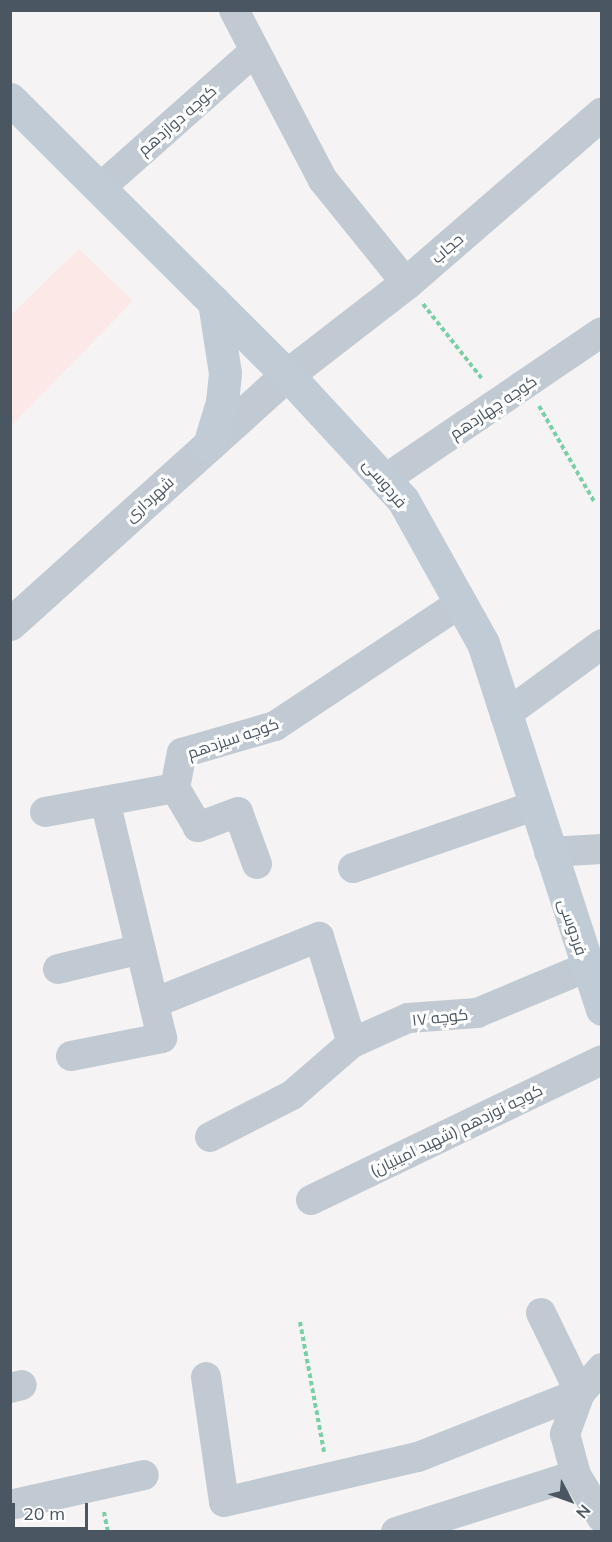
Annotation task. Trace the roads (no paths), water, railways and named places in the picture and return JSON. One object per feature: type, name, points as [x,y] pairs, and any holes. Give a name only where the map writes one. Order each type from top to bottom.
[{"type":"main road","name":"فردوسی","points":[[10,99],[287,375],[403,500],[483,643],[601,1007]]},
{"type":"main road","points":[[209,445],[222,402],[225,373],[214,302]]},
{"type":"street","points":[[234,10],[323,180],[406,283]]},
{"type":"street","name":"کوچه دوازدهم","points":[[100,188],[255,51]]},
{"type":"street","name":"حجاب","points":[[287,375],[406,283],[602,113]]},
{"type":"street","name":"کوچه چهاردهم","points":[[384,480],[602,332]]},
{"type":"street","name":"شهرداری","points":[[10,624],[287,375]]},
{"type":"street","name":"کوچه سیزدهم","points":[[176,788],[182,753],[275,726],[460,603]]},
{"type":"street","points":[[506,715],[602,644]]},
{"type":"street","points":[[45,812],[176,788],[198,827],[238,812],[257,864]]},
{"type":"street","points":[[71,1056],[162,1038],[105,801]]},
{"type":"street","points":[[353,868],[534,806]]},
{"type":"street","points":[[549,852],[602,849]]},
{"type":"street","points":[[154,1003],[319,937],[352,1043]]},
{"type":"street","points":[[58,969],[141,949]]},
{"type":"street","name":"۱۷ کوچه","points":[[210,1137],[292,1095],[352,1043],[408,1018],[477,1013],[587,968]]},
{"type":"street","name":"کوچه نوزدهم (شهید امینیان)","points":[[311,1200],[602,1060]]},
{"type":"street","points":[[541,1313],[580,1393]]},
{"type":"street","points":[[602,1368],[580,1393],[565,1434],[576,1475],[602,1518]]},
{"type":"street","points":[[206,1377],[224,1502],[328,1480],[418,1456],[580,1393]]},
{"type":"street","points":[[10,1505],[144,1475]]},
{"type":"street","points":[[396,1532],[576,1475]]}]
